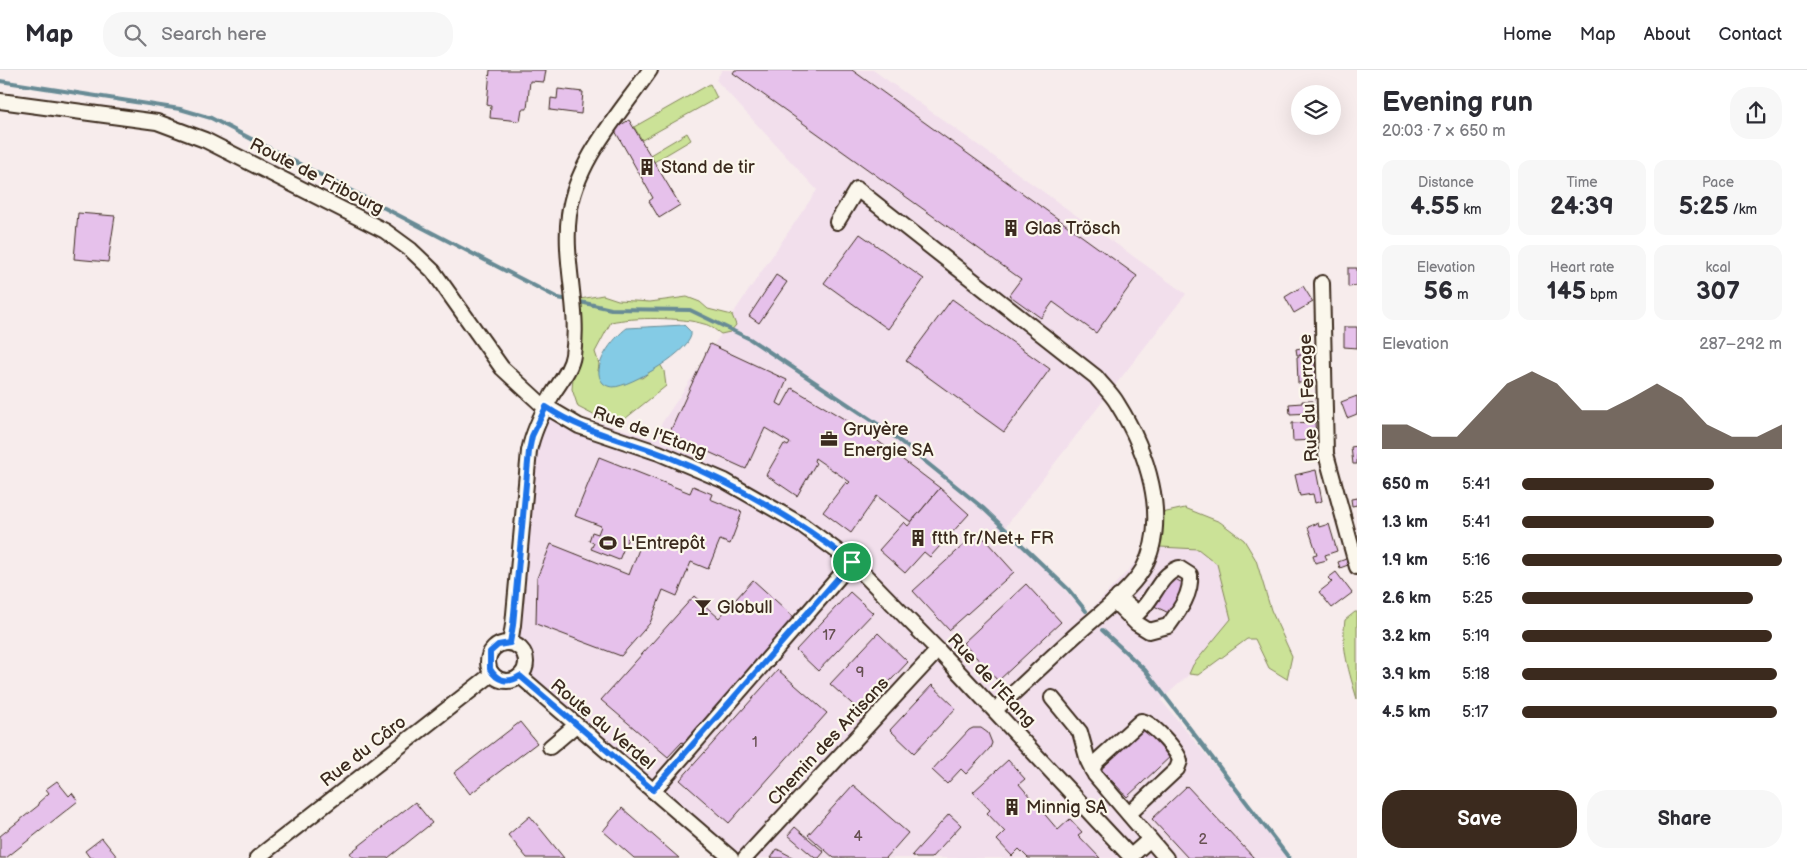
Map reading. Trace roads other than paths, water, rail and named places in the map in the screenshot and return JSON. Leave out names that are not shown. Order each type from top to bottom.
[{"type":"street","points":[[510,643],[532,436],[571,363],[574,339],[574,309],[568,236],[569,215],[574,193],[584,169],[616,116],[650,70]]},
{"type":"street","name":"Route de Fribourg","points":[[0,101],[157,122],[206,140],[373,224],[400,241],[432,271],[502,368],[517,384],[546,407]]},
{"type":"street","points":[[836,222],[857,189],[1096,377],[1116,402],[1134,433],[1146,466],[1153,493],[1154,522],[1152,544],[1142,570],[1116,599],[995,710]]},
{"type":"street","name":"Rue du Ferrage","points":[[1322,283],[1326,454],[1357,567]]},
{"type":"street","name":"Rue de l'Etang","points":[[546,407],[579,426],[659,453],[725,481],[802,525],[852,562],[995,710],[1132,857]]},
{"type":"street","points":[[653,790],[852,562]]},
{"type":"street","points":[[1179,568],[1190,575],[1191,586],[1180,610],[1168,626],[1149,631],[1136,623],[1116,599],[1138,612],[1149,603],[1168,572],[1179,568]]},
{"type":"street","points":[[510,643],[516,644],[525,653],[526,665],[520,676],[509,681],[497,678],[492,674],[488,663],[490,652],[498,645],[510,643]]},
{"type":"street","name":"Chemin des Artisans","points":[[745,858],[938,650]]},
{"type":"street","name":"Rue du Câro","points":[[257,858],[492,674]]},
{"type":"street","name":"Route du Verdel","points":[[520,676],[653,790],[726,857]]},
{"type":"street","points":[[1052,698],[1080,732],[1092,770],[1166,858]]},
{"type":"street","points":[[1092,770],[1096,762],[1141,721],[1149,722],[1176,752],[1180,761],[1177,769],[1129,814]]},
{"type":"street","points":[[550,748],[576,725]]},
{"type":"street","points":[[1132,857],[1149,840]]},
{"type":"water","points":[[684,325],[691,332],[689,339],[683,348],[660,366],[633,381],[612,387],[603,383],[599,377],[601,361],[605,353],[616,338],[627,328]]},
{"type":"waterway","points":[[0,81],[180,109],[211,118],[558,298],[569,300]]},
{"type":"waterway","points":[[576,301],[611,309],[690,310],[750,339],[885,429],[983,508],[1068,589],[1086,611]]},
{"type":"waterway","points":[[1102,630],[1145,670],[1289,858]]},
{"type":"place","name":"Stand de tir","points":[[647,167]]},
{"type":"place","name":"Glas Trösch","points":[[1011,228]]},
{"type":"place","name":"Gruyère Energie SA","points":[[829,439]]},
{"type":"place","name":"ftth fr/Net+ FR","points":[[918,538]]},
{"type":"place","name":"L'Entrepôt","points":[[608,543]]},
{"type":"place","name":"Globull","points":[[703,607]]},
{"type":"place","name":"Minnig SA","points":[[1012,807]]}]
